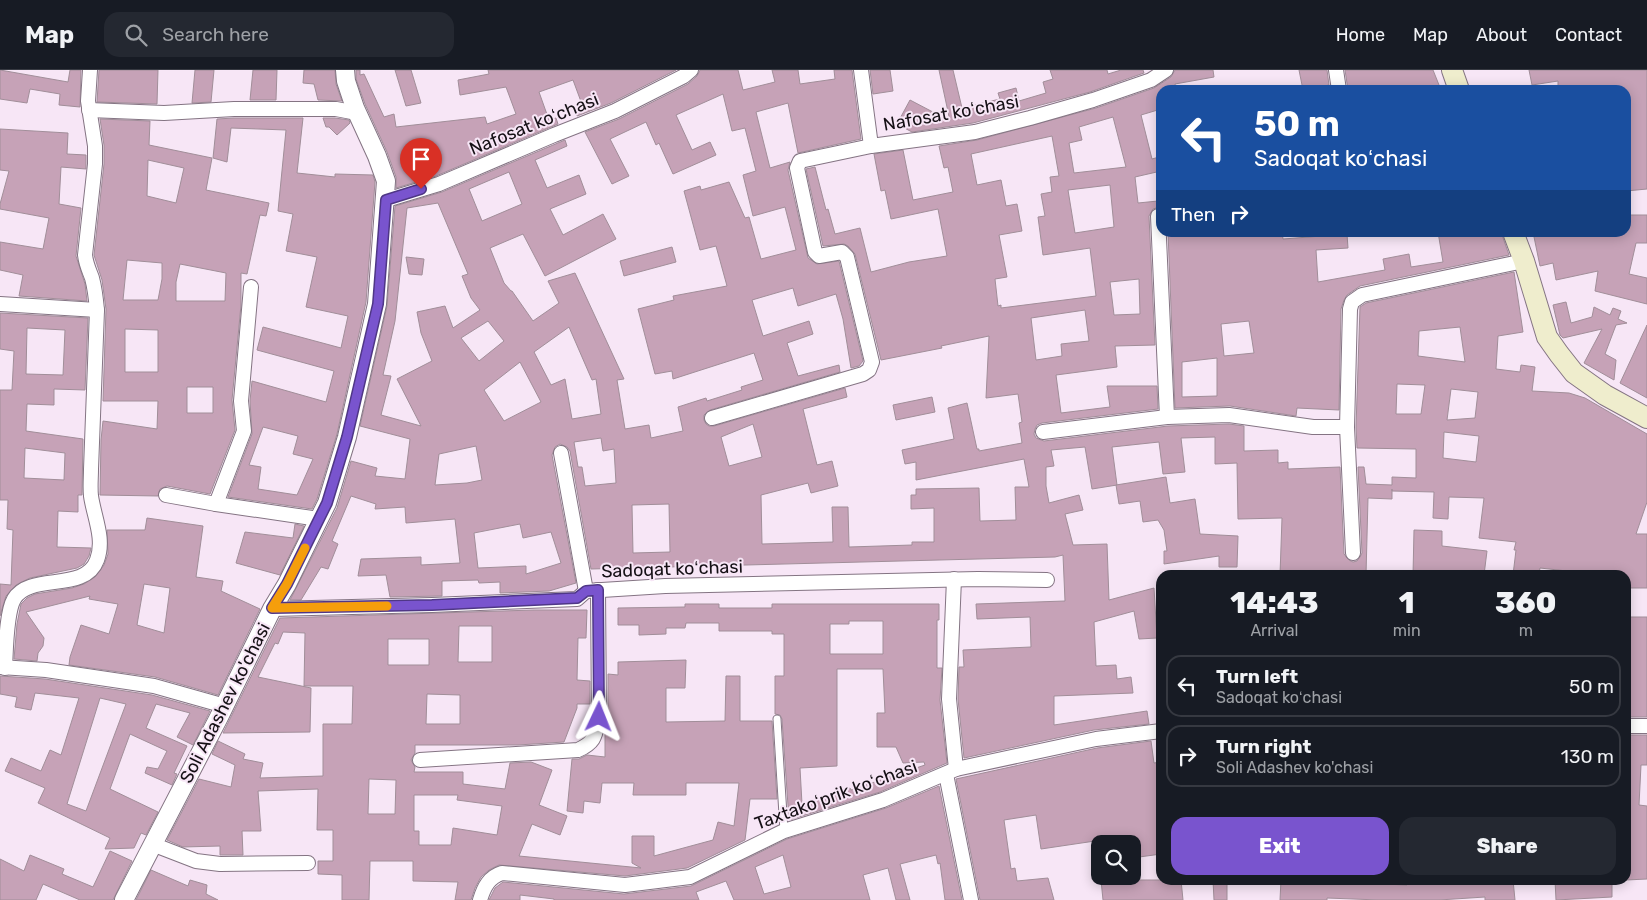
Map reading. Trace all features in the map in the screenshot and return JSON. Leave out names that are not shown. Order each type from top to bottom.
[{"type":"main road","points":[[1452,70],[1456,85]]},
{"type":"main road","points":[[1515,237],[1547,337],[1574,373],[1605,394],[1647,418]]},
{"type":"street","points":[[90,70],[88,87],[89,110],[95,146],[95,164],[85,255],[95,293],[97,310],[91,494],[98,530],[99,553],[96,562],[86,574],[77,578],[30,588],[14,598],[11,605],[2,668],[46,670],[154,686],[225,706]]},
{"type":"street","name":"Soli Adashev ko'chasi","points":[[124,900],[225,706],[272,608],[287,584],[327,503],[347,437],[378,304],[386,180],[357,113],[346,81],[345,70]]},
{"type":"street","name":"Nafosat koʻchasi","points":[[386,200],[439,184],[615,111],[684,76],[691,70]]},
{"type":"street","name":"Nafosat koʻchasi","points":[[861,70],[871,146],[975,132],[1093,100],[1149,75],[1166,70]]},
{"type":"street","points":[[1336,70],[1338,85]]},
{"type":"street","points":[[89,110],[164,113],[234,109],[336,109],[357,113]]},
{"type":"street","points":[[712,418],[863,374],[869,370],[872,362],[847,257],[842,252],[820,256],[815,252],[797,168],[800,161],[871,146]]},
{"type":"street","points":[[1159,237],[1167,417]]},
{"type":"street","points":[[1353,553],[1347,426],[1350,309],[1352,302],[1362,296],[1524,261]]},
{"type":"street","points":[[216,504],[244,431],[240,401],[251,287]]},
{"type":"street","points":[[0,304],[97,310]]},
{"type":"street","points":[[1043,432],[1167,417],[1228,415],[1313,427],[1347,426]]},
{"type":"street","points":[[420,760],[578,750],[591,743],[595,737],[599,717],[592,591],[561,454]]},
{"type":"street","points":[[166,495],[319,519]]},
{"type":"street","points":[[954,579],[949,700],[951,771],[972,900]]},
{"type":"street","name":"Sadoqat koʻchasi","points":[[272,608],[432,605],[577,598],[592,591],[666,586],[954,579],[1046,580]]},
{"type":"street","points":[[1631,726],[1647,726]]},
{"type":"street","name":"Taxtakoʻprik koʻchasi","points":[[480,900],[483,888],[494,876],[502,873],[625,885],[690,877],[784,831],[883,800],[951,771],[1096,739],[1156,732]]},
{"type":"street","points":[[152,844],[196,860],[220,864],[308,863]]},
{"type":"lane","points":[[777,719],[784,831]]},
{"type":"building","points":[[0,70],[68,82],[70,70],[81,70],[80,107],[59,105],[60,94],[30,89],[27,103],[0,99]]},
{"type":"building","points":[[99,70],[158,70],[157,104],[97,102]]},
{"type":"building","points":[[195,70],[214,70],[211,102],[192,103]]},
{"type":"building","points":[[253,70],[277,70],[276,100],[250,100]]},
{"type":"building","points":[[304,70],[335,70],[336,84],[342,101],[318,100],[314,84],[303,83]]},
{"type":"building","points":[[356,70],[360,70],[360,75],[364,74],[384,117],[394,114],[396,127],[485,117],[487,124],[516,114],[506,87],[460,95],[458,80],[489,74],[488,70],[676,70],[611,103],[577,116],[574,111],[583,107],[573,80],[539,92],[549,120],[556,118],[558,124],[436,176],[396,188],[396,177],[365,104],[356,79]]},
{"type":"building","points":[[395,70],[411,70],[421,103],[406,106]]},
{"type":"building","points":[[700,70],[738,70],[743,90],[775,82],[772,70],[798,70],[800,84],[835,79],[834,70],[852,70],[861,139],[798,153],[788,103],[756,112],[770,168],[790,162],[788,170],[808,258],[817,264],[839,261],[863,361],[859,366],[851,368],[843,319],[836,294],[798,306],[793,288],[752,300],[763,336],[809,321],[813,334],[787,343],[798,376],[839,365],[840,372],[710,410],[704,415],[706,424],[714,426],[845,388],[847,397],[803,409],[817,465],[832,461],[838,486],[811,493],[808,483],[761,495],[762,544],[833,542],[832,507],[848,507],[849,547],[912,545],[912,542],[934,542],[934,508],[911,509],[911,495],[916,495],[916,489],[979,488],[980,521],[1016,520],[1015,487],[1029,487],[1024,459],[916,480],[916,462],[905,464],[902,450],[954,439],[948,408],[967,403],[979,451],[1022,443],[1019,423],[1022,422],[1018,394],[986,398],[989,336],[941,346],[942,348],[881,360],[855,254],[844,244],[823,246],[806,169],[815,167],[826,210],[828,209],[835,234],[860,228],[871,272],[909,262],[947,256],[938,209],[891,219],[885,190],[881,191],[874,154],[903,150],[913,200],[953,192],[948,167],[944,168],[939,146],[977,140],[1096,108],[1156,87],[1156,110],[1141,115],[1152,159],[1156,158],[1156,172],[1135,177],[1138,203],[1156,201],[1156,208],[1153,209],[1149,216],[1155,345],[1115,346],[1117,367],[1056,375],[1061,413],[1110,407],[1107,386],[1157,386],[1158,409],[1042,423],[1037,425],[1035,429],[1034,434],[1036,438],[1044,441],[1168,426],[1229,424],[1244,426],[1244,451],[1278,450],[1278,463],[1288,462],[1288,469],[1340,467],[1344,554],[1349,560],[1357,561],[1362,553],[1358,467],[1364,467],[1366,484],[1392,485],[1392,477],[1416,478],[1416,449],[1357,448],[1360,307],[1366,303],[1514,272],[1523,332],[1498,336],[1496,369],[1520,372],[1521,365],[1535,367],[1532,391],[1569,393],[1585,398],[1647,434],[1647,502],[1636,534],[1647,534],[1647,588],[1631,588],[1631,570],[1558,570],[1540,568],[1540,570],[1514,570],[1516,542],[1479,538],[1484,498],[1449,497],[1448,519],[1433,518],[1434,492],[1392,491],[1392,499],[1368,498],[1366,570],[1280,570],[1282,518],[1238,519],[1237,463],[1215,464],[1215,437],[1181,438],[1185,472],[1163,474],[1159,442],[1112,447],[1117,485],[1092,489],[1085,447],[1051,450],[1054,466],[1046,467],[1046,486],[1049,503],[1079,495],[1083,510],[1065,514],[1073,545],[1107,544],[1109,600],[1154,588],[1156,621],[1156,638],[1139,639],[1134,611],[1094,622],[1096,666],[1116,665],[1117,679],[1131,677],[1133,693],[1054,696],[1054,725],[1147,711],[1149,724],[1094,730],[964,758],[958,699],[959,667],[964,667],[963,650],[1031,647],[1030,617],[977,619],[976,604],[1065,601],[1063,555],[1055,557],[591,569],[570,451],[567,447],[560,444],[555,447],[552,455],[576,583],[549,591],[500,593],[500,582],[479,583],[478,580],[442,581],[442,596],[390,597],[386,575],[358,576],[361,559],[421,557],[421,565],[460,563],[455,519],[406,523],[405,507],[375,509],[376,504],[351,496],[332,541],[338,544],[328,569],[321,567],[301,600],[290,600],[337,508],[351,461],[377,468],[375,476],[405,479],[410,439],[360,426],[387,306],[395,206],[442,192],[565,140],[567,146],[535,160],[547,188],[579,175],[586,194],[550,209],[563,235],[603,214],[616,239],[545,276],[523,234],[490,248],[504,283],[512,291],[533,321],[559,303],[548,281],[575,273],[624,379],[617,380],[625,429],[649,425],[651,438],[683,431],[678,407],[706,398],[707,401],[742,390],[741,387],[763,380],[754,353],[673,379],[672,371],[655,374],[638,309],[674,300],[673,296],[727,286],[716,246],[700,250],[684,191],[700,186],[701,190],[729,182],[745,218],[749,217],[761,259],[796,250],[785,207],[753,216],[743,175],[756,171],[745,128],[732,131],[723,94],[676,115],[692,150],[710,142],[716,155],[673,174],[659,143],[656,145],[646,122],[610,139],[629,176],[612,184],[585,132],[619,119],[688,84],[697,76]],"holes":[[[1113,117],[1126,167],[1074,173],[1069,143],[1082,140],[1079,127]],[[1052,136],[1059,176],[1050,177],[1052,192],[1041,194],[1045,216],[1038,217],[1043,255],[1090,248],[1096,296],[1001,308],[1001,305],[998,306],[995,279],[1007,277],[999,235],[1022,231],[1017,204],[1006,206],[1001,180],[977,185],[971,154]],[[509,172],[522,204],[482,221],[469,189]],[[1110,185],[1114,227],[1075,233],[1068,190]],[[438,203],[468,274],[462,276],[471,298],[480,310],[453,328],[445,306],[417,312],[421,333],[432,361],[397,379],[421,426],[381,415],[391,376],[383,375],[395,321],[407,208]],[[1139,279],[1140,314],[1114,315],[1110,282]],[[1085,310],[1089,341],[1061,344],[1062,356],[1036,360],[1031,318]],[[488,321],[504,341],[479,361],[461,338]],[[569,327],[592,380],[596,379],[601,414],[572,419],[565,379],[551,385],[534,352]],[[1460,327],[1465,362],[1418,356],[1419,331]],[[520,362],[541,402],[504,421],[484,390]],[[1397,384],[1425,385],[1421,414],[1396,414]],[[1451,389],[1478,392],[1475,418],[1447,420]],[[753,424],[762,457],[729,466],[721,437]],[[1444,432],[1479,436],[1476,462],[1443,458]],[[601,438],[603,451],[614,449],[616,483],[585,486],[582,467],[578,467],[574,442]],[[476,446],[482,480],[435,485],[439,454]],[[669,504],[670,552],[633,553],[632,505]],[[520,524],[523,538],[551,532],[561,563],[526,574],[526,566],[478,568],[474,533]]]},
{"type":"building","points":[[870,70],[890,70],[893,91],[873,94]]},
{"type":"building","points":[[939,70],[953,70],[962,108],[1000,99],[998,93],[1016,88],[1019,101],[1046,93],[1043,82],[1053,79],[1050,70],[1107,70],[1108,74],[1121,70],[1143,70],[1144,73],[1090,92],[973,123],[912,132],[897,124],[910,100],[950,121]]},
{"type":"building","points":[[1175,70],[1213,70],[1214,77],[1159,85],[1171,77]]},
{"type":"building","points":[[1299,70],[1327,70],[1329,85],[1302,85]]},
{"type":"building","points":[[1345,70],[1433,70],[1439,85],[1347,85]]},
{"type":"building","points":[[1529,70],[1647,70],[1647,189],[1631,191],[1631,85],[1558,85],[1558,81],[1532,85]]},
{"type":"building","points":[[303,118],[297,173],[335,177],[335,174],[373,175],[375,182],[366,302],[337,434],[317,499],[312,509],[228,497],[252,434],[250,401],[252,381],[326,402],[334,371],[257,350],[263,327],[341,348],[348,316],[306,307],[317,257],[286,251],[293,214],[278,211],[286,130],[231,128],[227,162],[213,158],[217,119]],"holes":[[[263,427],[298,436],[293,454],[313,459],[297,495],[258,489],[261,467],[249,465]]]},
{"type":"building","points":[[323,118],[349,120],[350,123],[337,135],[329,127],[326,127]]},
{"type":"building","points":[[100,119],[150,121],[149,145],[212,158],[206,190],[269,203],[266,216],[260,215],[247,274],[241,273],[241,305],[232,400],[235,430],[210,494],[167,486],[160,489],[158,496],[100,495],[103,421],[157,429],[158,401],[103,401],[106,309],[102,280],[94,255],[104,164],[104,145]],"holes":[[[148,160],[184,168],[176,203],[147,196]],[[127,260],[162,263],[162,279],[158,300],[123,300]],[[180,264],[226,273],[225,301],[176,301],[176,282]],[[125,329],[158,330],[158,372],[125,372]],[[187,387],[213,387],[213,413],[187,413]]]},
{"type":"building","points":[[0,129],[68,133],[67,154],[86,155],[86,169],[61,167],[59,204],[81,208],[76,256],[85,284],[87,301],[19,296],[23,275],[0,270],[0,242],[43,249],[49,218],[0,209],[9,171],[0,170]]},
{"type":"building","points":[[1631,215],[1647,215],[1647,243],[1636,243],[1629,274],[1647,278],[1647,304],[1595,291],[1598,271],[1556,280],[1553,263],[1540,266],[1534,237],[1631,237]]},
{"type":"building","points":[[1168,237],[1283,237],[1283,239],[1347,237],[1348,248],[1316,250],[1318,282],[1385,270],[1383,259],[1409,254],[1411,267],[1443,262],[1439,237],[1503,237],[1509,255],[1360,286],[1347,295],[1341,309],[1339,410],[1297,408],[1296,416],[1230,406],[1175,408]],"holes":[[[1249,321],[1254,353],[1224,356],[1221,324]],[[1217,358],[1217,396],[1182,397],[1182,362]]]},
{"type":"building","points":[[672,247],[676,262],[624,276],[620,261]]},
{"type":"building","points":[[406,257],[424,259],[422,275],[409,274]]},
{"type":"building","points":[[1566,302],[1571,323],[1592,317],[1594,307],[1610,315],[1613,308],[1621,311],[1618,319],[1627,323],[1616,325],[1605,354],[1616,360],[1614,380],[1584,363],[1602,329],[1563,338],[1560,335],[1553,305]]},
{"type":"building","points":[[0,313],[88,318],[85,390],[54,389],[54,405],[27,404],[26,431],[83,439],[82,495],[78,495],[78,512],[58,511],[57,547],[91,548],[89,556],[84,564],[77,568],[30,578],[16,585],[6,596],[0,616],[0,584],[11,585],[13,530],[7,529],[8,500],[0,500],[0,390],[12,390],[14,351],[0,349]],"holes":[[[27,328],[65,330],[63,375],[26,374]],[[25,448],[65,453],[64,480],[24,478]]]},
{"type":"building","points":[[1647,325],[1647,398],[1620,383]]},
{"type":"building","points":[[932,397],[935,412],[896,420],[893,405]]},
{"type":"building","points":[[1166,477],[1170,503],[1195,499],[1200,534],[1238,536],[1237,567],[1219,567],[1219,556],[1164,564],[1164,551],[1167,551],[1164,530],[1158,520],[1143,522],[1140,501],[1119,504],[1116,485]]},
{"type":"building","points":[[147,518],[203,526],[196,577],[223,581],[221,591],[260,609],[218,695],[155,677],[69,665],[81,625],[109,634],[118,604],[89,599],[90,596],[26,612],[44,638],[43,646],[38,653],[37,661],[14,659],[21,604],[27,598],[35,594],[72,588],[84,584],[95,577],[104,565],[108,554],[107,530],[145,530]],"holes":[[[144,584],[170,588],[164,633],[137,625]]]},
{"type":"building","points":[[295,524],[304,526],[280,575],[236,563],[245,532],[293,538]]},
{"type":"building","points":[[1414,530],[1442,531],[1442,546],[1487,551],[1485,570],[1413,570]]},
{"type":"building","points":[[685,604],[719,604],[719,608],[772,608],[772,604],[939,604],[937,668],[942,668],[940,700],[947,763],[880,792],[789,820],[782,719],[780,715],[775,714],[775,676],[784,676],[784,634],[772,634],[772,631],[719,631],[719,623],[686,623],[685,628],[666,628],[666,634],[639,635],[639,625],[618,625],[618,608],[685,607]],"holes":[[[849,621],[883,621],[883,654],[830,654],[830,624],[849,624]],[[837,669],[883,669],[885,713],[877,713],[877,747],[896,747],[903,763],[924,762],[925,765],[802,804],[800,768],[837,766]]]},
{"type":"building","points":[[587,610],[586,638],[578,638],[577,680],[590,681],[590,704],[577,704],[564,742],[518,745],[415,745],[415,753],[411,760],[415,767],[414,772],[463,772],[463,784],[505,789],[510,763],[531,762],[552,770],[539,805],[567,816],[560,835],[532,824],[519,856],[641,868],[632,863],[632,836],[654,836],[654,856],[713,840],[718,822],[734,826],[739,783],[686,783],[686,795],[633,795],[634,783],[602,783],[600,803],[584,801],[583,813],[567,811],[572,759],[579,759],[587,755],[605,757],[605,730],[608,717],[608,674],[618,675],[618,662],[686,660],[685,688],[666,688],[666,722],[725,721],[726,676],[740,676],[740,721],[772,721],[777,799],[750,799],[745,840],[687,868],[625,876],[499,865],[481,877],[471,900],[455,900],[458,882],[413,881],[413,861],[370,861],[369,900],[342,900],[342,875],[318,874],[318,861],[333,861],[333,830],[317,830],[318,789],[258,791],[261,831],[242,831],[243,855],[220,855],[220,846],[183,847],[167,840],[199,779],[231,787],[235,765],[212,754],[218,741],[245,754],[243,759],[263,763],[260,778],[323,776],[323,724],[352,724],[353,686],[304,686],[305,633],[283,632],[278,644],[275,643],[258,677],[311,688],[310,732],[223,733],[280,618]],"holes":[[[459,626],[492,626],[492,662],[458,662]],[[388,639],[429,639],[429,665],[388,665]],[[427,694],[460,695],[460,724],[426,724]],[[369,779],[396,780],[395,814],[368,814]],[[414,795],[458,795],[457,800],[502,806],[497,835],[453,828],[451,845],[419,845],[419,831],[414,831]]]},
{"type":"building","points":[[1631,617],[1647,617],[1647,717],[1631,717]]},
{"type":"building","points":[[0,676],[45,679],[152,695],[210,711],[193,745],[177,737],[190,713],[156,704],[146,728],[187,746],[174,773],[177,774],[172,785],[145,773],[147,767],[158,769],[167,751],[130,734],[110,789],[158,812],[146,835],[141,833],[134,848],[105,849],[110,838],[38,803],[45,788],[5,771],[11,758],[41,771],[50,750],[61,755],[79,698],[35,693],[31,710],[15,707],[17,697],[0,694]],"holes":[[[100,698],[126,704],[86,811],[67,804]]]},
{"type":"building","points":[[1631,735],[1647,735],[1647,765],[1641,765],[1639,805],[1647,806],[1647,879],[1631,880]]},
{"type":"building","points":[[1151,741],[1154,763],[1156,763],[1156,855],[1141,857],[1141,835],[1091,835],[1091,842],[1041,849],[1036,815],[1004,820],[1011,869],[1015,868],[1017,881],[1048,878],[1054,900],[980,900],[956,779],[1097,748]]},
{"type":"building","points":[[939,786],[962,900],[945,900],[940,863],[938,864],[936,855],[900,864],[910,900],[896,900],[888,868],[863,875],[870,900],[734,900],[726,881],[696,892],[699,900],[554,900],[520,895],[520,900],[489,900],[495,888],[503,882],[624,894],[691,886],[787,839],[886,808]],"holes":[[[783,855],[791,887],[764,894],[755,867]]]},
{"type":"building","points":[[110,851],[132,861],[113,900],[80,900],[43,884],[36,900],[0,900],[0,859],[24,871],[30,855],[64,869],[62,874],[93,887]]},
{"type":"building","points":[[151,870],[188,886],[190,880],[207,885],[206,894],[218,900],[136,900]]},
{"type":"building","points":[[1141,880],[1156,880],[1156,885],[1182,885],[1183,900],[1103,900],[1102,885],[1141,885]]},
{"type":"building","points":[[1213,885],[1227,885],[1227,900],[1214,900]]},
{"type":"building","points":[[1281,885],[1514,885],[1515,900],[1485,900],[1485,897],[1439,900],[1327,898],[1327,900],[1280,900]]},
{"type":"building","points":[[1555,885],[1612,885],[1612,897],[1556,900]]},
{"type":"slow traffic","points":[[305,548],[287,584],[272,608],[387,606]]},
{"type":"route","points":[[421,189],[386,200],[378,304],[347,437],[327,503],[287,584],[272,608],[432,605],[577,598],[586,591],[598,590],[599,717]]}]
